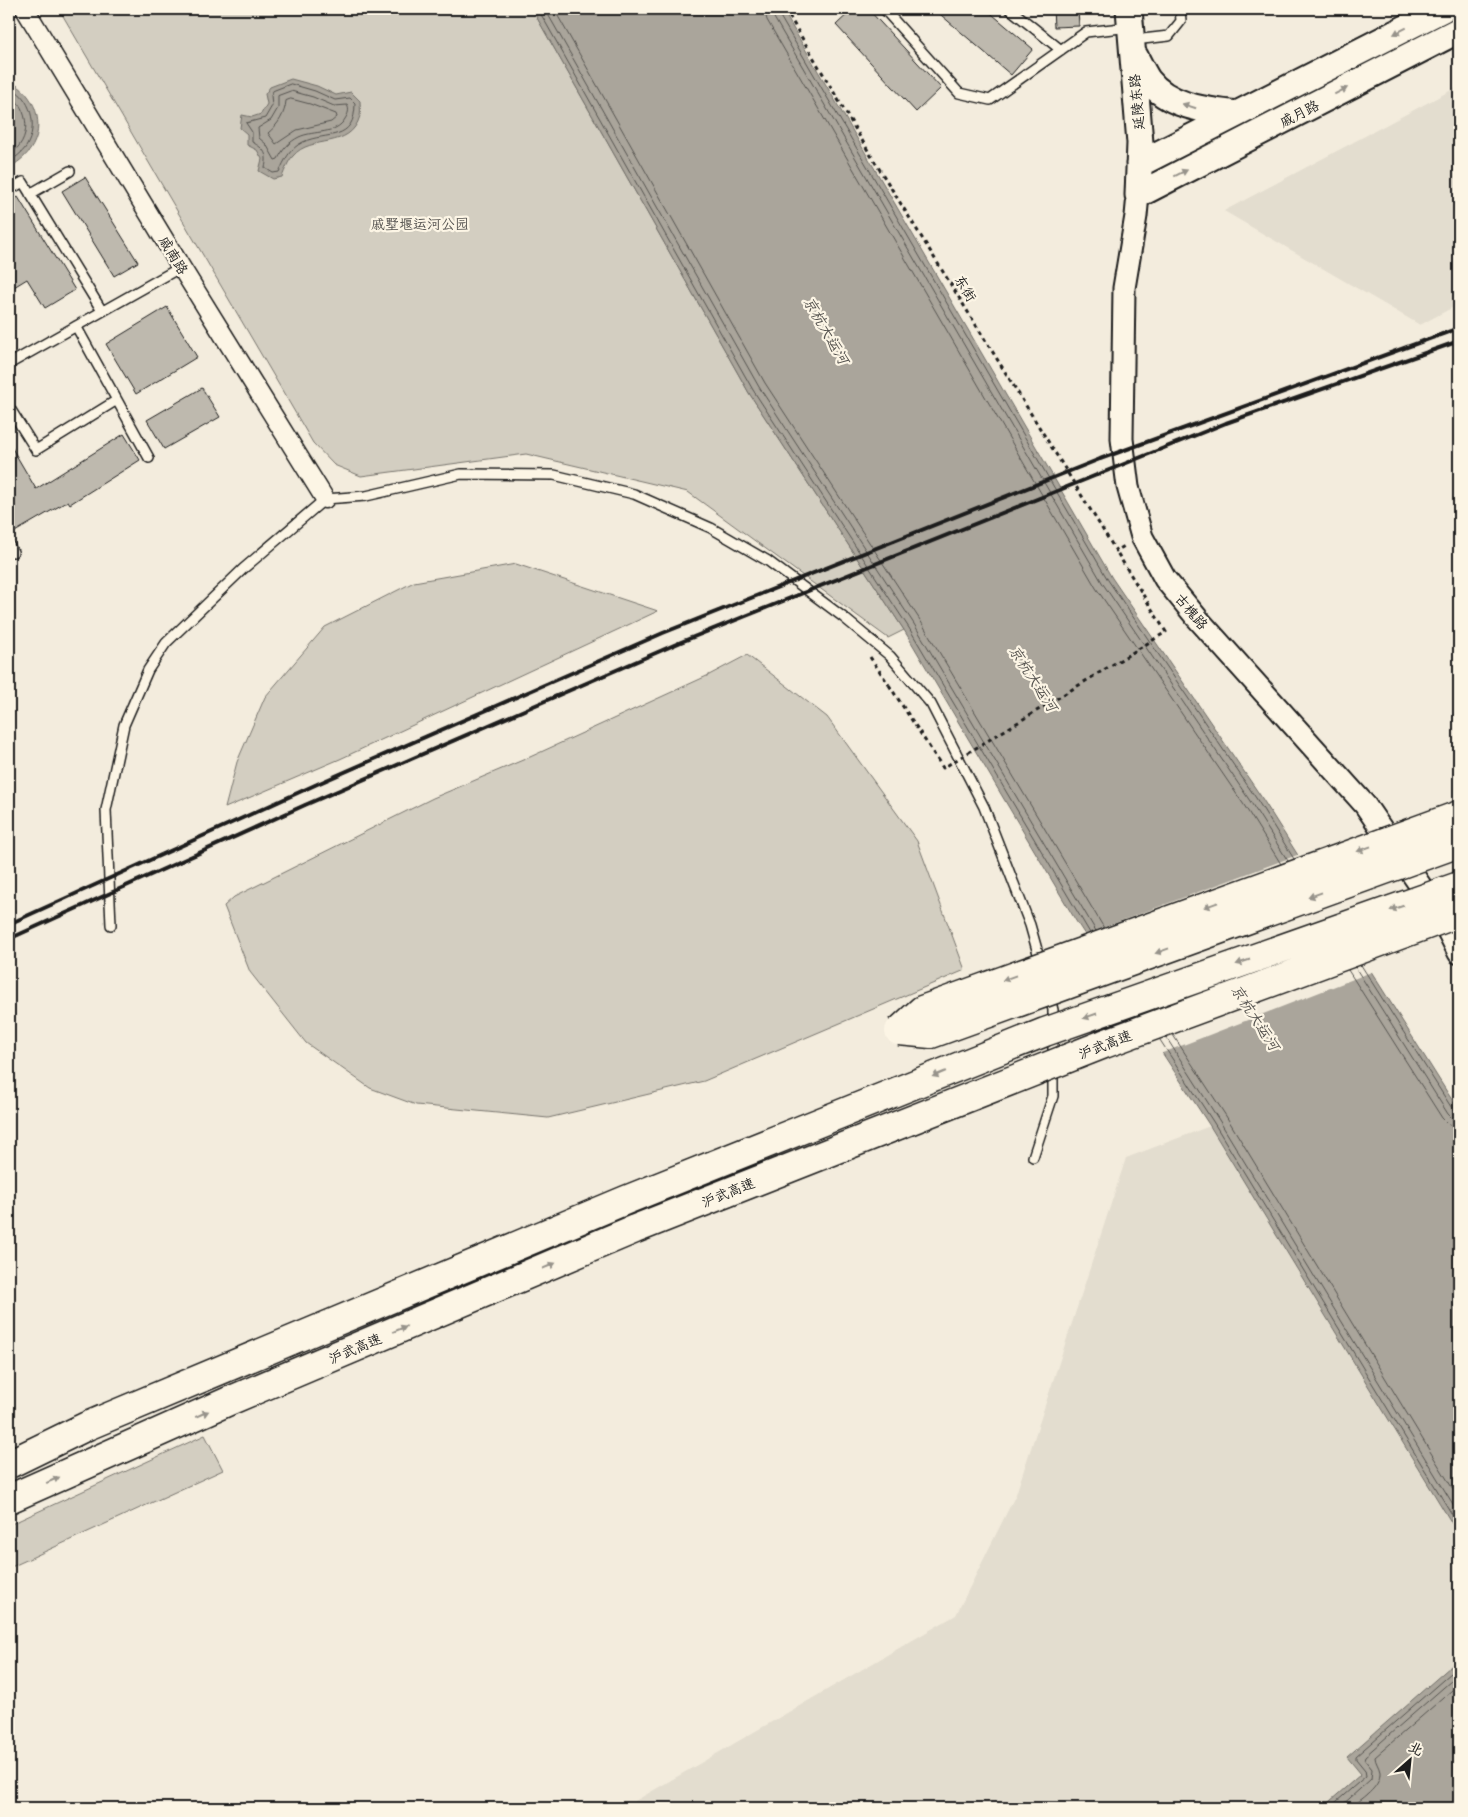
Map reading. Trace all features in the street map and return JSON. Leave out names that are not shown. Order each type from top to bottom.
[{"type":"highway","points":[[1459,815],[922,1010],[899,1031],[931,1034],[1459,843]]},
{"type":"highway","points":[[9,1464],[87,1426],[626,1200],[1035,1035],[1459,886]]},
{"type":"highway","name":"沪武高速","points":[[9,1499],[229,1401],[635,1230],[1104,1044],[1459,913]]},
{"type":"main road","name":"戚月路","points":[[1139,164],[1443,9]]},
{"type":"main road","name":"戚月路","points":[[1138,195],[1459,30]]},
{"type":"main road","points":[[1131,32],[1149,81],[1168,96],[1188,107],[1237,114]]},
{"type":"main road","name":"延陵东路","points":[[1131,32],[1140,143],[1138,195]]},
{"type":"street","name":"戚南路","points":[[25,9],[325,500]]},
{"type":"street","name":"古槐路","points":[[1138,195],[1124,288],[1122,439],[1128,487],[1142,537],[1165,579],[1197,618],[1365,805],[1439,913],[1459,953]]},
{"type":"lane","points":[[884,9],[959,93],[990,100],[1086,32],[1131,32],[1169,36],[1180,21],[1180,9]]},
{"type":"lane","points":[[1010,9],[1061,50]]},
{"type":"lane","points":[[30,194],[70,171]]},
{"type":"lane","points":[[9,190],[23,182],[102,312]]},
{"type":"lane","points":[[9,364],[181,267]]},
{"type":"lane","points":[[76,326],[149,458]]},
{"type":"lane","points":[[9,407],[36,450],[117,400]]},
{"type":"lane","points":[[111,925],[106,810],[124,725],[148,670],[166,643],[243,568],[325,500],[366,496],[461,474],[554,475],[634,494],[711,528],[768,561],[843,617],[890,656],[931,704],[984,807],[1030,925],[1043,972]]},
{"type":"lane","points":[[1033,1157],[1053,1096],[1053,1010],[1046,982]]},
{"type":"path","name":"东街","points":[[785,9],[870,154],[1166,632],[942,768],[889,685]]},
{"type":"path","points":[[1116,551],[1142,537]]},
{"type":"shaded area","points":[[1459,86],[1459,304],[1420,325],[1224,211]]},
{"type":"shaded area","points":[[1210,1126],[1459,1535],[1459,1725],[1363,1808],[623,1808],[956,1615],[1016,1494],[1126,1158]]},
{"type":"green space","name":"戚墅堰运河公园","points":[[59,9],[532,9],[749,393],[904,630],[888,638],[688,492],[526,454],[361,476],[334,465],[313,443]]},
{"type":"green space","points":[[516,564],[658,611],[340,759],[225,808],[237,762],[265,697],[325,627],[414,582]]},
{"type":"green space","points":[[747,655],[827,717],[917,841],[965,970],[704,1081],[548,1118],[416,1105],[370,1088],[306,1043],[250,972],[224,906],[234,897],[433,798],[530,757],[709,675]]},
{"type":"green space","points":[[205,1435],[223,1470],[9,1568],[9,1525]]},
{"type":"water","name":"京杭大运河","points":[[532,9],[782,9],[1112,578],[1260,795],[1459,1111],[1459,1535],[1210,1126],[1076,921],[904,630],[749,393]]},
{"type":"water","points":[[291,79],[317,86],[336,95],[351,92],[360,101],[360,114],[355,127],[348,134],[301,149],[290,160],[282,177],[273,179],[259,171],[262,159],[257,150],[247,145],[247,134],[240,128],[242,115],[252,117],[261,114],[267,104],[265,94],[270,87]]},
{"type":"water","points":[[9,81],[18,86],[32,101],[38,121],[38,131],[30,150],[9,168]]},
{"type":"water","points":[[1459,1659],[1459,1808],[1322,1808],[1361,1774],[1347,1757]]},
{"type":"pier","points":[[1300,854],[1374,971],[1160,1054],[1083,935]]},
{"type":"building","points":[[853,9],[868,9],[941,88],[916,112],[836,25]]},
{"type":"building","points":[[934,9],[986,9],[1033,49],[1011,75]]},
{"type":"building","points":[[1053,9],[1078,9],[1079,26],[1054,27]]},
{"type":"building","points":[[85,177],[138,262],[114,276],[62,191]]},
{"type":"building","points":[[18,197],[75,290],[45,308],[27,279],[9,290],[9,203]]},
{"type":"building","points":[[167,307],[197,357],[136,394],[106,344]]},
{"type":"building","points":[[202,388],[220,417],[164,449],[147,420]]},
{"type":"building","points":[[124,434],[140,460],[70,504],[68,501],[13,533],[9,526],[9,443],[36,489]]},
{"type":"railway","points":[[9,924],[315,785],[663,633],[1100,459],[1459,328]]},
{"type":"railway","points":[[9,939],[305,805],[681,642],[1226,423],[1459,341]]}]
